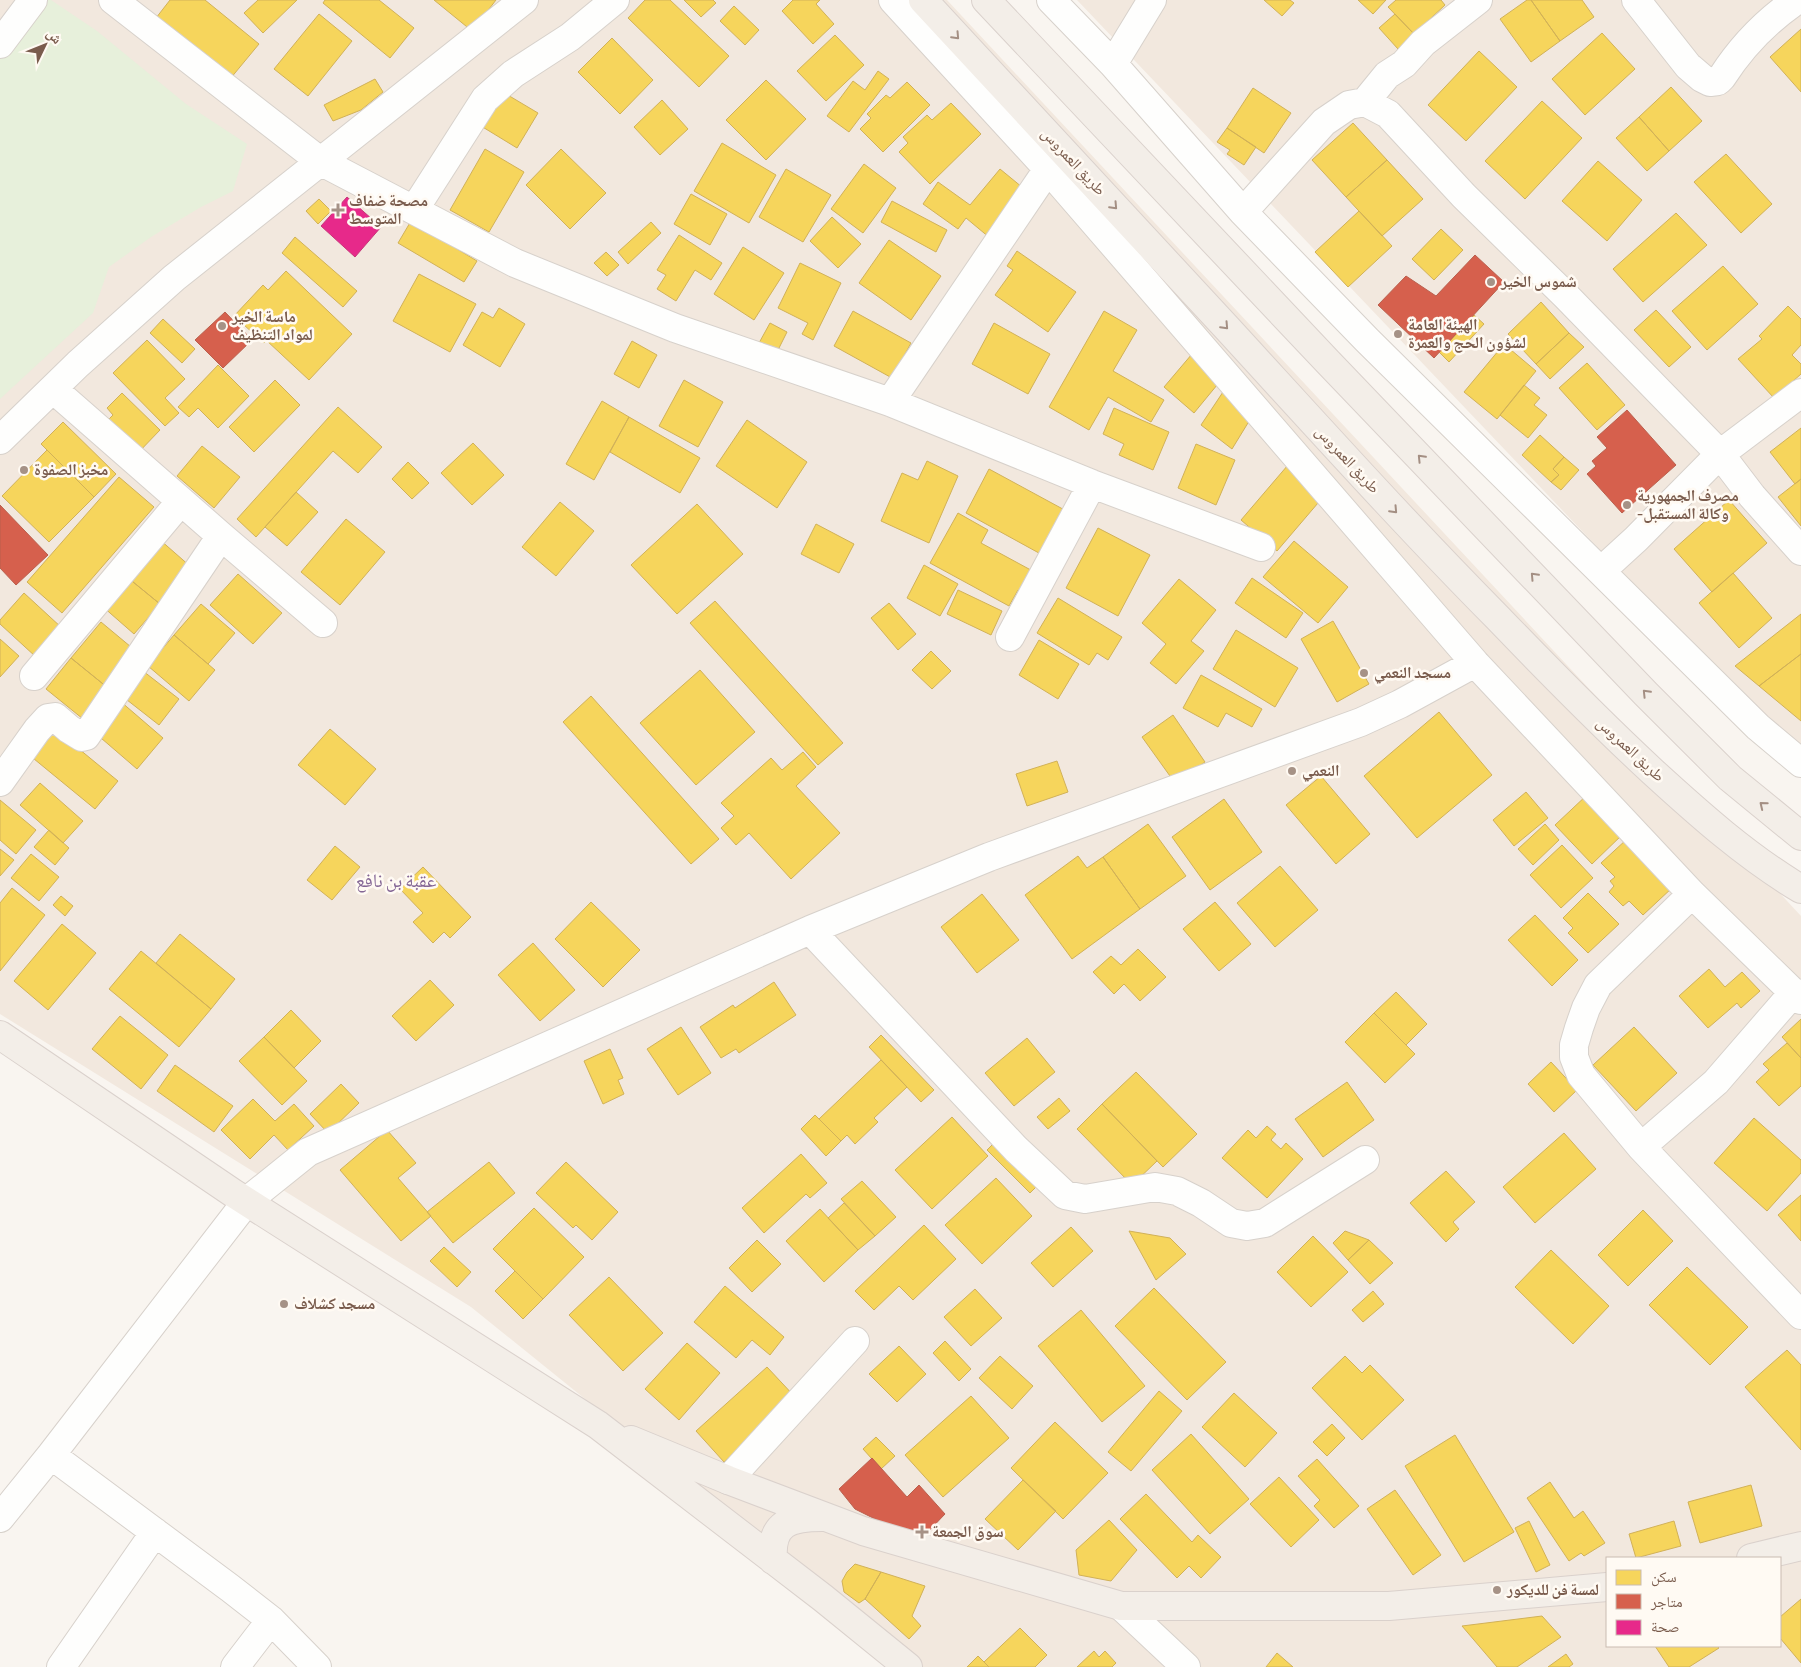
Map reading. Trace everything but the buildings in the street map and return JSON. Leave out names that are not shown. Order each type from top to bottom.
[{"type":"main road","name":"طريق العمروس","points":[[923,0],[1458,579],[1610,732],[1696,812],[1776,873],[1801,889]]},
{"type":"main road","points":[[986,0],[1321,355],[1646,694],[1730,778],[1801,836]]},
{"type":"main road","points":[[0,1035],[247,1202],[598,1425],[908,1667]]},
{"type":"main road","points":[[598,1425],[728,1480],[873,1534],[1122,1606],[1389,1606],[1606,1587]]},
{"type":"main road","points":[[772,1560],[774,1538],[790,1520],[804,1517],[826,1517]]},
{"type":"main road","points":[[1755,1557],[1801,1546]]},
{"type":"street","points":[[0,44],[33,0]]},
{"type":"street","points":[[0,440],[53,388],[174,278],[524,0]]},
{"type":"street","points":[[414,210],[485,99],[513,74],[570,37],[615,0]]},
{"type":"street","points":[[893,0],[1048,168],[1475,663],[1692,894],[1798,996],[1716,1082],[1641,1146]]},
{"type":"street","points":[[1051,0],[1113,64],[1243,212],[1367,340],[1758,728],[1801,763]]},
{"type":"street","points":[[1113,64],[1152,0]]},
{"type":"street","points":[[1365,102],[1386,75],[1404,64],[1423,43],[1478,0]]},
{"type":"street","points":[[1636,0],[1688,66],[1710,82],[1718,81],[1753,36],[1765,24],[1797,0]]},
{"type":"street","points":[[128,4],[320,162],[515,262],[675,328],[890,402],[1092,484],[1261,547]]},
{"type":"street","points":[[1243,212],[1324,122],[1349,105],[1365,102],[1388,114],[1464,196],[1565,295],[1720,454],[1752,496],[1801,551]]},
{"type":"street","points":[[890,402],[1048,168]]},
{"type":"street","points":[[53,388],[323,623]]},
{"type":"street","points":[[1601,571],[1636,539],[1720,454],[1801,393]]},
{"type":"street","points":[[1010,637],[1092,484]]},
{"type":"street","points":[[34,676],[181,501]]},
{"type":"street","points":[[0,782],[37,730],[48,718],[55,716],[69,729],[82,737],[86,736],[221,536]]},
{"type":"street","points":[[0,1518],[247,1202],[308,1152],[810,930],[989,857],[1361,722],[1400,704],[1475,663]]},
{"type":"street","points":[[1692,894],[1598,985],[1586,1008],[1574,1045],[1574,1057],[1581,1075],[1641,1146],[1801,1315]]},
{"type":"street","points":[[810,930],[1010,1142],[1065,1195],[1085,1200],[1156,1187],[1176,1191],[1201,1202],[1231,1223],[1247,1226],[1265,1222],[1365,1160]]},
{"type":"street","points":[[728,1480],[855,1341]]},
{"type":"street","points":[[51,1455],[271,1620],[317,1667]]},
{"type":"street","points":[[61,1667],[156,1532]]},
{"type":"street","points":[[1122,1606],[1186,1667]]},
{"type":"street","points":[[234,1667],[271,1620]]},
{"type":"shaded area","points":[[0,0],[947,0],[1801,916],[1801,1667],[917,1667],[471,1307],[0,1014]]},
{"type":"shaded area","points":[[1077,0],[1801,0],[1801,747],[1738,695]]},
{"type":"green space","points":[[39,0],[51,0],[97,31],[186,104],[247,144],[233,191],[201,207],[151,237],[109,267],[93,313],[0,399],[0,58]]},
{"type":"place","name":"مصحة ضفاف المتوسط","points":[[338,210]]},
{"type":"place","name":"شموس الخير","points":[[1491,282]]},
{"type":"place","name":"ماسة الخير لمواد التنظيف","points":[[222,326]]},
{"type":"place","name":"الهيئة العامة لشؤون الحج والعمرة","points":[[1398,334]]},
{"type":"place","name":"مخبز الصفوة","points":[[24,470]]},
{"type":"place","name":"مصرف الجمهورية -وكالة المستقبل","points":[[1627,505]]},
{"type":"place","name":"مسجد النعمي","points":[[1364,673]]},
{"type":"place","name":"النعمي","points":[[1292,771]]},
{"type":"place","name":"مسجد كشلاف","points":[[284,1304]]},
{"type":"place","name":"سوق الجمعة","points":[[922,1532]]},
{"type":"place","name":"لمسة فن للديكور","points":[[1497,1590]]},
{"type":"district","name":"عقبة بن نافع","points":[[396,881]]}]
